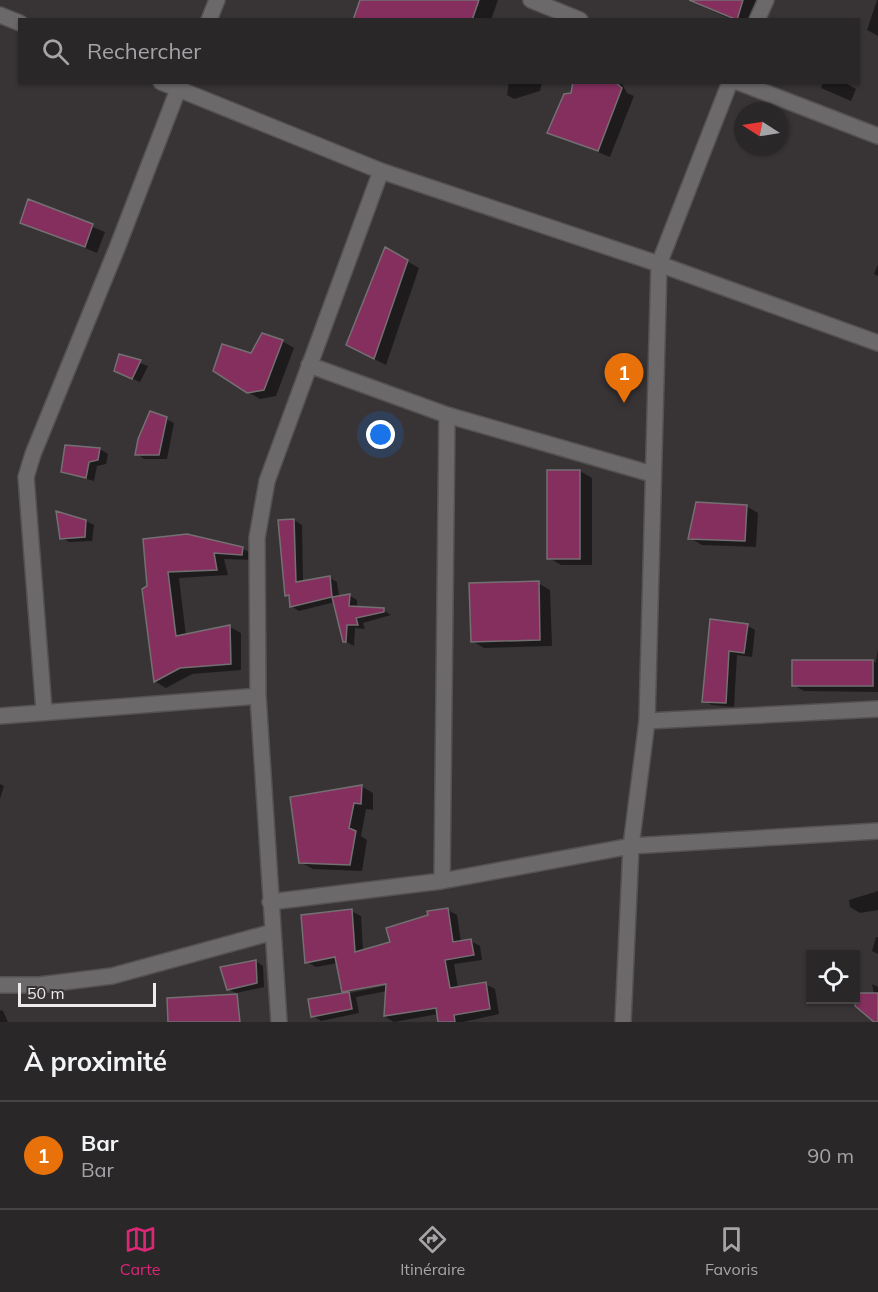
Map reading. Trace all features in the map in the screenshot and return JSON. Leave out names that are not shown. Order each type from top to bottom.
[{"type":"street","points":[[209,18],[217,0]]},
{"type":"street","points":[[531,0],[575,18]]},
{"type":"street","points":[[758,18],[766,0]]},
{"type":"street","points":[[0,15],[18,22]]},
{"type":"street","points":[[623,1022],[631,846],[647,721],[659,264],[729,84]]},
{"type":"street","points":[[743,84],[878,136]]},
{"type":"street","points":[[44,711],[26,477],[33,454],[117,248],[179,86],[381,171],[659,264],[878,343]]},
{"type":"street","points":[[279,1022],[258,696],[257,538],[259,519],[267,481],[381,171]]},
{"type":"street","points":[[309,365],[447,415],[652,474]]},
{"type":"street","points":[[442,880],[447,415]]},
{"type":"street","points":[[0,716],[258,696]]},
{"type":"street","points":[[647,721],[878,709]]},
{"type":"street","points":[[270,902],[442,880],[631,846],[878,831]]},
{"type":"street","points":[[0,985],[39,985],[112,976],[273,932]]},
{"type":"building","points":[[360,0],[479,0],[473,18],[354,18]]},
{"type":"building","points":[[689,0],[743,0],[738,18],[732,18]]},
{"type":"building","points":[[573,84],[617,84],[622,88],[598,151],[547,133],[564,94],[571,93]]},
{"type":"building","points":[[28,199],[93,224],[85,247],[20,223]]},
{"type":"building","points":[[385,247],[408,260],[374,359],[346,345]]},
{"type":"building","points":[[262,333],[283,340],[264,390],[247,393],[213,371],[222,344],[251,353]]},
{"type":"building","points":[[119,354],[141,360],[132,379],[114,371]]},
{"type":"building","points":[[150,411],[167,417],[159,455],[135,455],[138,439]]},
{"type":"building","points":[[65,445],[100,448],[98,460],[89,462],[86,478],[61,472]]},
{"type":"building","points":[[547,470],[580,470],[580,559],[547,559]]},
{"type":"building","points":[[696,502],[747,505],[745,541],[688,539]]},
{"type":"building","points":[[56,511],[86,520],[85,537],[60,539]]},
{"type":"building","points":[[294,519],[296,582],[330,576],[332,597],[290,607],[289,595],[285,596],[278,520]]},
{"type":"building","points":[[187,534],[243,547],[242,555],[214,553],[217,570],[168,572],[176,636],[230,625],[231,664],[180,668],[154,682],[142,589],[147,586],[143,539]]},
{"type":"building","points":[[539,581],[540,640],[471,642],[469,583]]},
{"type":"building","points":[[350,594],[349,606],[384,608],[384,612],[356,618],[358,625],[347,625],[346,642],[343,642],[332,597]]},
{"type":"building","points":[[710,619],[748,624],[744,653],[729,651],[726,703],[702,702]]},
{"type":"building","points":[[792,660],[873,660],[873,686],[792,686]]},
{"type":"building","points":[[362,785],[361,804],[354,803],[349,828],[356,831],[350,865],[299,863],[290,797]]},
{"type":"building","points":[[448,908],[453,942],[471,939],[474,955],[445,960],[450,988],[486,982],[490,1009],[454,1015],[455,1022],[438,1022],[436,1008],[384,1016],[386,984],[342,992],[335,957],[305,963],[301,915],[352,909],[355,952],[390,942],[386,928],[428,915],[427,911]]},
{"type":"building","points":[[256,960],[257,983],[227,990],[220,967]]},
{"type":"building","points":[[349,992],[352,1009],[311,1017],[308,999]]},
{"type":"building","points":[[860,993],[878,993],[878,1022],[874,1022],[855,1004],[860,1004]]},
{"type":"building","points":[[237,994],[240,1022],[168,1022],[167,998]]},
{"type":"place","name":"Bar","points":[[624,403]]}]
